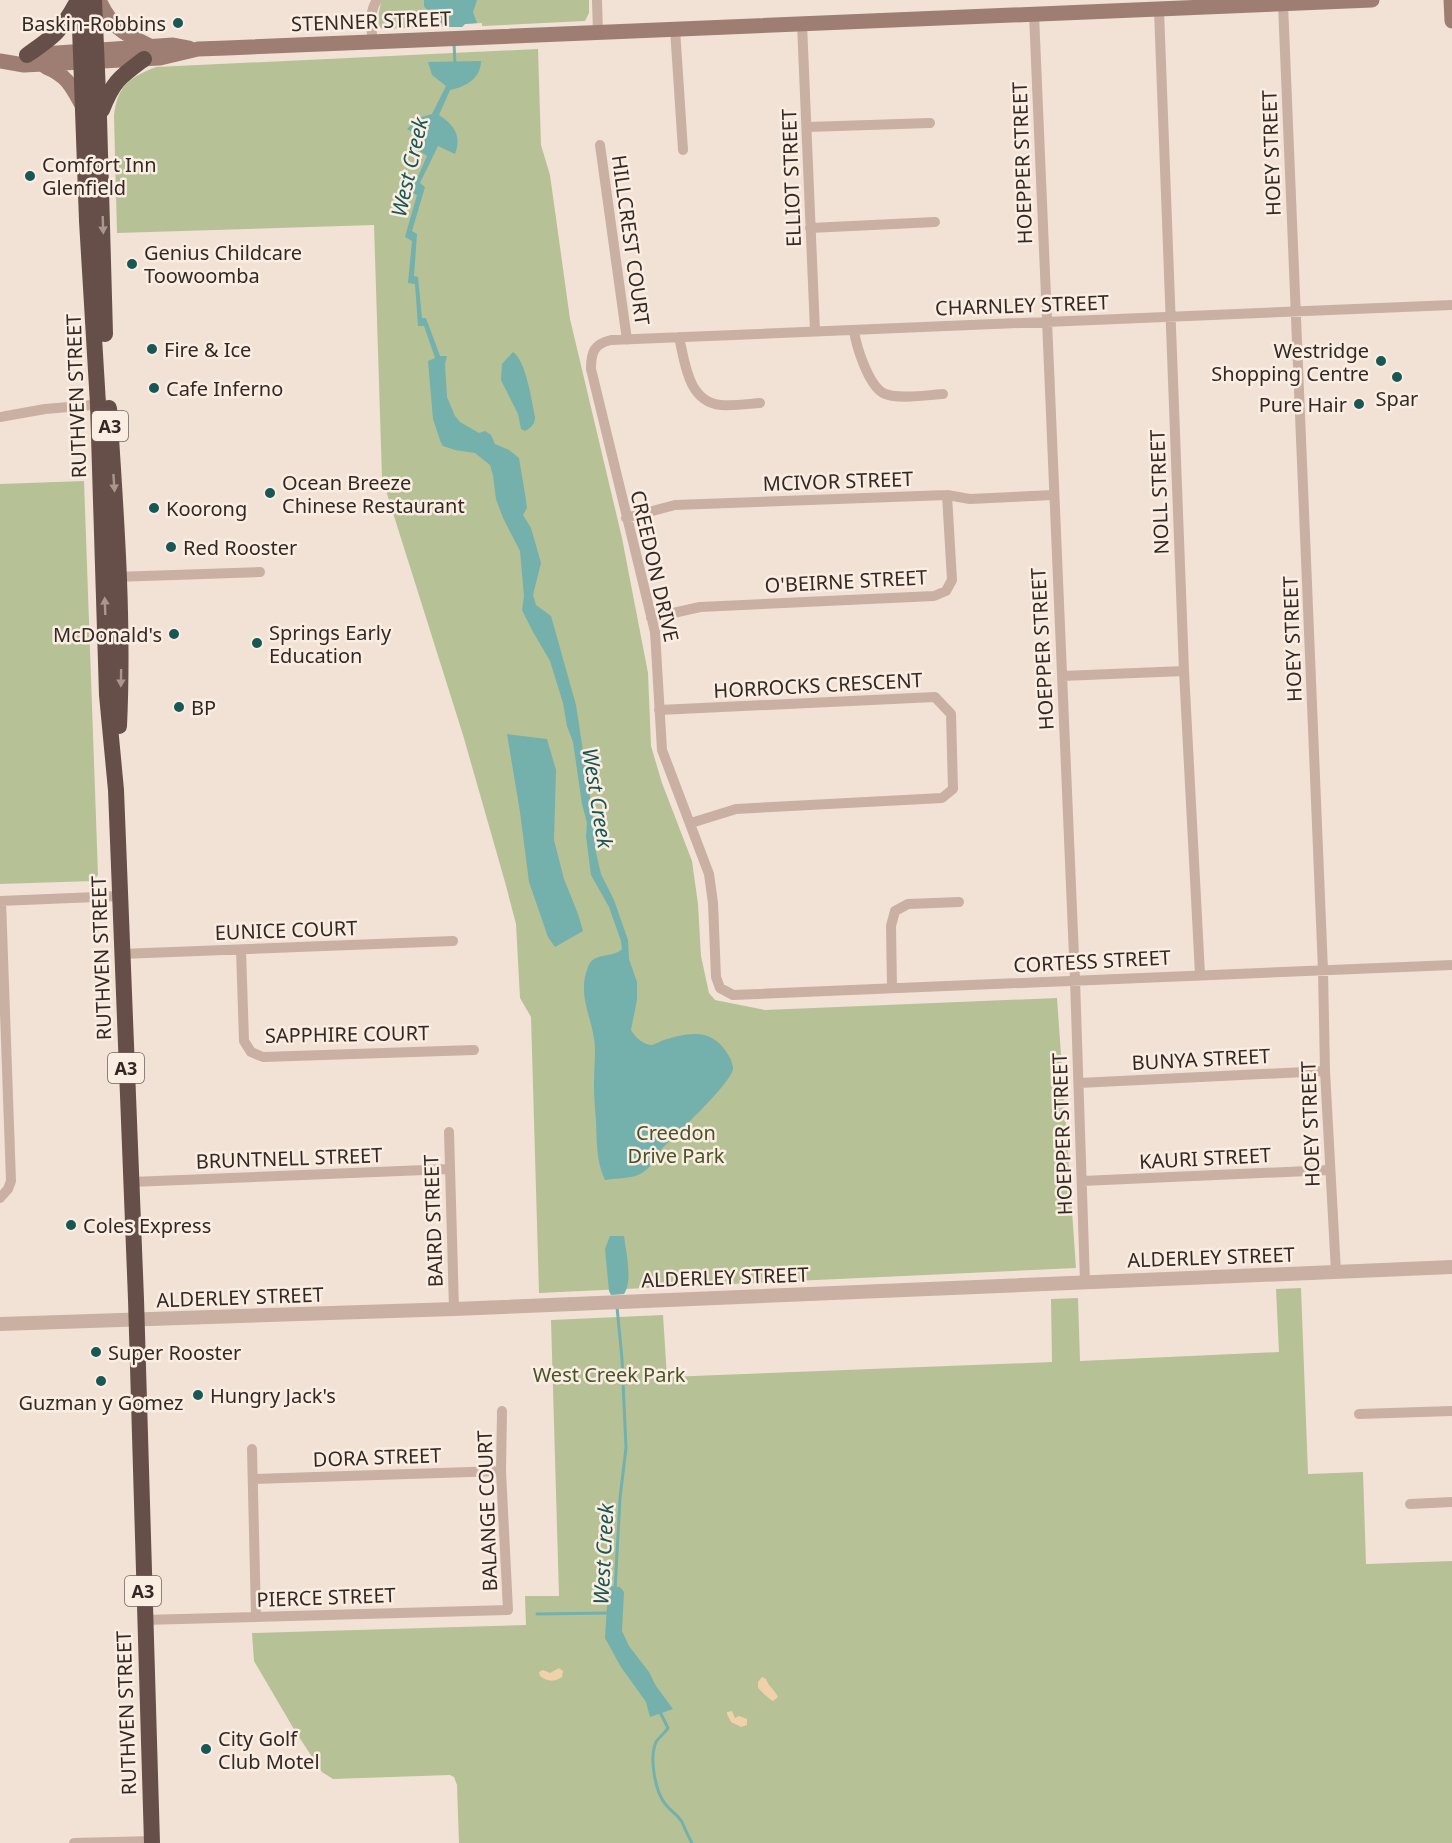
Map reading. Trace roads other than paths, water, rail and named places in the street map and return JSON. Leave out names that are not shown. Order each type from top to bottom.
[{"type":"highway","name":"RUTHVEN STREET","points":[[79,0],[99,117],[105,338],[103,404]]},
{"type":"highway","points":[[34,60],[60,30],[79,0]]},
{"type":"highway","name":"RUTHVEN STREET","points":[[96,0],[83,107],[87,221],[103,404],[112,577],[107,695],[116,790],[136,1320],[152,1842]]},
{"type":"highway","points":[[99,117],[109,91],[120,77],[147,53]]},
{"type":"main road","points":[[96,0],[119,30],[147,53]]},
{"type":"main road","name":"STENNER STREET","points":[[4,62],[22,55],[34,60],[147,53],[160,58],[198,49],[1372,0]]},
{"type":"main road","points":[[1451,0],[1452,21]]},
{"type":"main road","points":[[34,60],[62,74],[69,81],[83,107]]},
{"type":"street","points":[[374,42],[371,33],[371,12],[377,0]]},
{"type":"street","points":[[597,0],[598,33]]},
{"type":"street","name":"HOEY STREET","points":[[1283,4],[1323,970],[1325,1071],[1336,1272]]},
{"type":"street","name":"NOLL STREET","points":[[1159,9],[1184,671],[1200,974]]},
{"type":"street","name":"HOEPPER STREET","points":[[1034,14],[1075,980],[1085,1282]]},
{"type":"street","name":"ELLIOT STREET","points":[[802,24],[815,331]]},
{"type":"street","points":[[675,29],[683,150]]},
{"type":"street","points":[[807,127],[930,123]]},
{"type":"street","name":"HILLCREST COURT","points":[[600,145],[627,340]]},
{"type":"street","points":[[810,228],[935,222]]},
{"type":"street","name":"CHARNLEY STREET","points":[[596,347],[605,341],[1452,305]]},
{"type":"street","points":[[854,330],[860,357],[874,385],[882,393],[894,396],[943,394]]},
{"type":"street","points":[[678,338],[691,384],[701,398],[720,405],[760,404]]},
{"type":"street","name":"CREEDON DRIVE","points":[[596,347],[591,357],[591,369],[655,632],[662,750],[709,874],[713,903],[716,977],[720,988],[733,995]]},
{"type":"street","points":[[0,417],[45,409],[103,404]]},
{"type":"street","name":"MCIVOR STREET","points":[[626,518],[675,506],[947,495],[970,499],[1053,495]]},
{"type":"street","name":"O'BEIRNE STREET","points":[[651,618],[700,607],[934,596],[946,591],[952,580],[947,495]]},
{"type":"street","points":[[112,577],[260,572]]},
{"type":"street","points":[[1062,676],[1184,671]]},
{"type":"street","name":"HORROCKS CRESCENT","points":[[659,710],[935,697],[951,714],[953,789],[942,798],[736,809],[691,824]]},
{"type":"street","points":[[0,1198],[8,1189],[11,1181],[0,901],[120,896]]},
{"type":"street","points":[[892,988],[891,926],[895,910],[908,904],[959,902]]},
{"type":"street","name":"EUNICE COURT","points":[[121,954],[453,941]]},
{"type":"street","name":"SAPPHIRE COURT","points":[[241,950],[244,1041],[251,1052],[263,1057],[474,1050]]},
{"type":"street","name":"CORTESS STREET","points":[[733,995],[1452,965]]},
{"type":"street","name":"BUNYA STREET","points":[[1079,1083],[1325,1071]]},
{"type":"street","name":"BAIRD STREET","points":[[448,1132],[453,1309]]},
{"type":"street","name":"BRUNTNELL STREET","points":[[131,1182],[449,1169]]},
{"type":"street","name":"KAURI STREET","points":[[1082,1181],[1330,1170]]},
{"type":"street","name":"ALDERLEY STREET","points":[[0,1324],[453,1309],[1452,1268]]},
{"type":"street","name":"BALANGE COURT","points":[[502,1411],[501,1471],[508,1610]]},
{"type":"street","points":[[1359,1414],[1452,1411]]},
{"type":"street","points":[[252,1449],[256,1617]]},
{"type":"street","name":"DORA STREET","points":[[254,1479],[501,1471]]},
{"type":"street","points":[[1410,1504],[1452,1502]]},
{"type":"street","name":"PIERCE STREET","points":[[144,1620],[508,1610]]},
{"type":"street","points":[[74,1843],[152,1842]]},
{"type":"water","points":[[424,0],[477,0],[473,12],[477,23],[465,24],[462,27],[428,25],[430,15],[424,6]]},
{"type":"water","points":[[481,61],[472,81],[450,90],[439,115],[455,131],[458,141],[455,154],[438,146],[420,183],[425,187],[412,231],[417,234],[414,276],[418,277],[422,318],[426,318],[440,356],[447,356],[445,364],[447,397],[455,416],[460,422],[479,433],[485,431],[491,435],[495,444],[509,450],[519,458],[527,508],[523,515],[531,528],[541,563],[533,595],[536,605],[551,616],[576,705],[593,817],[595,848],[601,874],[614,900],[628,940],[629,959],[637,982],[637,1000],[631,1030],[640,1040],[653,1045],[681,1035],[708,1036],[722,1047],[730,1057],[733,1067],[730,1077],[660,1151],[648,1168],[637,1175],[624,1178],[605,1180],[600,1166],[594,1094],[595,1048],[584,988],[591,962],[622,949],[609,907],[591,875],[586,836],[587,823],[573,742],[550,661],[522,610],[524,596],[520,551],[496,499],[490,465],[475,453],[455,450],[441,443],[433,419],[428,361],[435,358],[424,326],[418,326],[415,284],[408,283],[412,241],[405,237],[417,195],[411,192],[427,156],[418,150],[423,139],[407,129],[418,118],[432,114],[446,86],[432,75],[428,62]]},
{"type":"water","points":[[513,352],[522,363],[535,417],[532,426],[525,431],[521,429],[518,414],[501,380],[502,364]]},
{"type":"water","points":[[507,734],[547,739],[556,770],[554,840],[564,879],[583,931],[555,947],[548,937],[529,882]]},
{"type":"water","points":[[610,1236],[624,1236],[628,1282],[624,1294],[611,1295],[609,1291],[605,1249]]},
{"type":"water","points":[[612,1586],[620,1587],[624,1592],[622,1631],[629,1646],[673,1709],[650,1717],[646,1702],[621,1667],[605,1638],[608,1591]]},
{"type":"waterway","name":"West Creek","points":[[454,42],[455,66]]},
{"type":"waterway","name":"West Creek","points":[[615,1590],[620,1498],[626,1448],[617,1307]]},
{"type":"waterway","points":[[537,1614],[610,1613]]},
{"type":"waterway","name":"West Creek","points":[[659,1710],[668,1728],[656,1742],[654,1749],[653,1766],[656,1784],[662,1799],[680,1820],[692,1843]]},
{"type":"place","name":"Baskin-Robbins","points":[[178,23]]},
{"type":"place","name":"Comfort Inn Glenfield","points":[[30,176]]},
{"type":"place","name":"Genius Childcare Toowoomba","points":[[132,264]]},
{"type":"place","name":"Fire & Ice","points":[[152,349]]},
{"type":"place","name":"Westridge Shopping Centre","points":[[1381,361]]},
{"type":"place","name":"Spar","points":[[1397,377]]},
{"type":"place","name":"Cafe Inferno","points":[[154,388]]},
{"type":"place","name":"Pure Hair","points":[[1359,404]]},
{"type":"place","name":"Ocean Breeze Chinese Restaurant","points":[[270,493]]},
{"type":"place","name":"Koorong","points":[[154,508]]},
{"type":"place","name":"Red Rooster","points":[[171,547]]},
{"type":"place","name":"McDonald's","points":[[174,634]]},
{"type":"place","name":"Springs Early Education","points":[[257,643]]},
{"type":"place","name":"BP","points":[[179,707]]},
{"type":"place","name":"Coles Express","points":[[71,1225]]},
{"type":"place","name":"Super Rooster","points":[[96,1352]]},
{"type":"place","name":"Guzman y Gomez","points":[[101,1381]]},
{"type":"place","name":"Hungry Jack's","points":[[198,1395]]},
{"type":"place","name":"City Golf Club Motel","points":[[206,1749]]},
{"type":"park label","name":"Creedon Drive Park","points":[[676,1144]]},
{"type":"park label","name":"West Creek Park","points":[[609,1374]]}]
